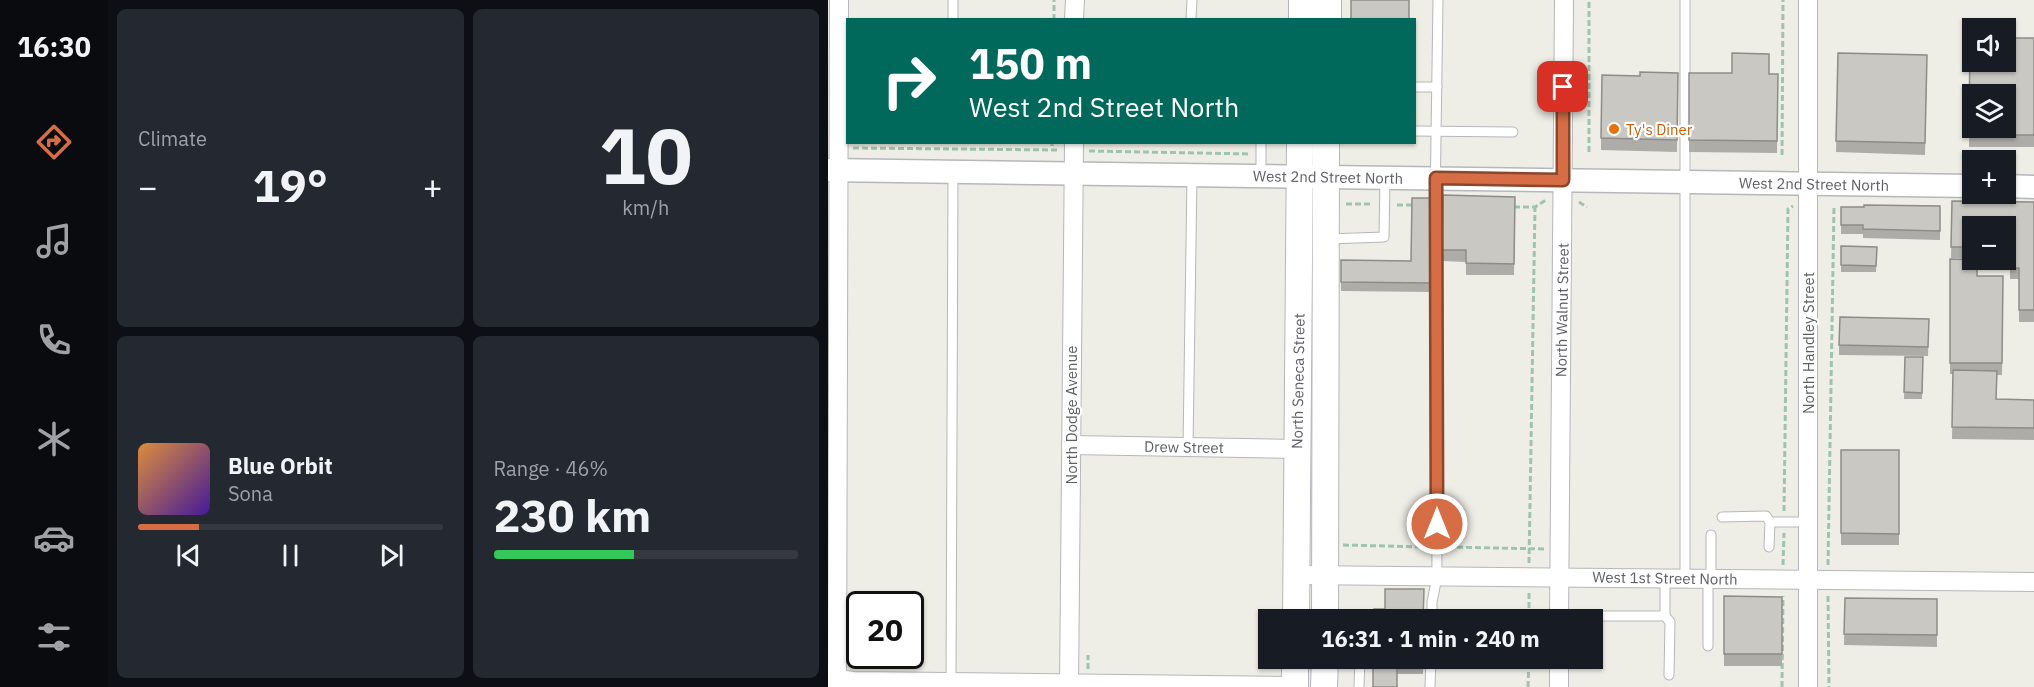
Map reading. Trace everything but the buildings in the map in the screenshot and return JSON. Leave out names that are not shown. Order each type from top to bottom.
[{"type":"main road","points":[[1302,0],[1302,18]]},
{"type":"main road","points":[[1328,0],[1328,18]]},
{"type":"main road","name":"North Seneca Street","points":[[1296,609],[1300,144]]},
{"type":"main road","name":"North Seneca Street","points":[[1325,609],[1326,144]]},
{"type":"main road","points":[[1295,687],[1296,669]]},
{"type":"main road","points":[[1324,687],[1325,669]]},
{"type":"street","points":[[839,0],[839,148],[833,171],[834,681],[951,685],[1295,687]]},
{"type":"street","points":[[1074,18],[1075,0]]},
{"type":"street","name":"North Walnut Street","points":[[1559,609],[1564,0]]},
{"type":"street","name":"North Handley Street","points":[[1808,0],[1808,687]]},
{"type":"street","name":"North Dodge Avenue","points":[[1069,686],[1074,148]]},
{"type":"street","name":"West 2nd Street North","points":[[833,171],[1192,175],[1261,165],[1300,176],[1326,177],[1962,186]]},
{"type":"street","points":[[2016,186],[2034,187]]},
{"type":"street","name":"Drew Street","points":[[1071,445],[1297,449]]},
{"type":"street","name":"West 1st Street North","points":[[1297,575],[2034,582]]},
{"type":"street","points":[[1559,669],[1559,687]]},
{"type":"lane","points":[[953,0],[953,18]]},
{"type":"lane","points":[[1191,18],[1192,0]]},
{"type":"lane","points":[[1432,609],[1437,577],[1438,0]]},
{"type":"lane","points":[[1685,0],[1685,578]]},
{"type":"lane","points":[[1416,87],[1437,87]]},
{"type":"lane","points":[[1416,131],[1513,132]]},
{"type":"lane","points":[[1261,165],[1262,144]]},
{"type":"lane","points":[[951,685],[953,171]]},
{"type":"lane","points":[[1188,447],[1192,175]]},
{"type":"lane","points":[[1326,239],[1384,237],[1385,177]]},
{"type":"lane","points":[[1722,517],[1766,516],[1770,522],[1768,547]]},
{"type":"lane","points":[[1770,522],[1808,522]]},
{"type":"lane","points":[[1708,646],[1711,535]]},
{"type":"lane","points":[[1665,578],[1665,616],[1670,622],[1669,675]]},
{"type":"lane","points":[[1603,617],[1665,616]]},
{"type":"lane","points":[[1359,687],[1360,669]]},
{"type":"lane","points":[[1430,687],[1431,669]]},
{"type":"path","points":[[1054,0],[1054,18]]},
{"type":"path","points":[[1589,0],[1589,152]]},
{"type":"path","points":[[1782,155],[1783,0]]},
{"type":"path","points":[[839,148],[1074,148],[1261,165]]},
{"type":"path","points":[[1513,207],[1535,207],[1545,200]]},
{"type":"path","points":[[1577,201],[1587,207]]},
{"type":"path","points":[[1344,204],[1436,205]]},
{"type":"path","points":[[1782,687],[1788,209],[1797,204]]},
{"type":"path","points":[[1529,609],[1535,207]]},
{"type":"path","points":[[1829,687],[1828,580],[1834,207]]},
{"type":"path","points":[[1335,545],[1559,550]]},
{"type":"path","points":[[1528,687],[1529,669]]},
{"type":"place","name":"Ty's Diner","points":[[1614,129]]},
{"type":"route","points":[[1437,524],[1436,178],[1563,180],[1563,87]]}]
